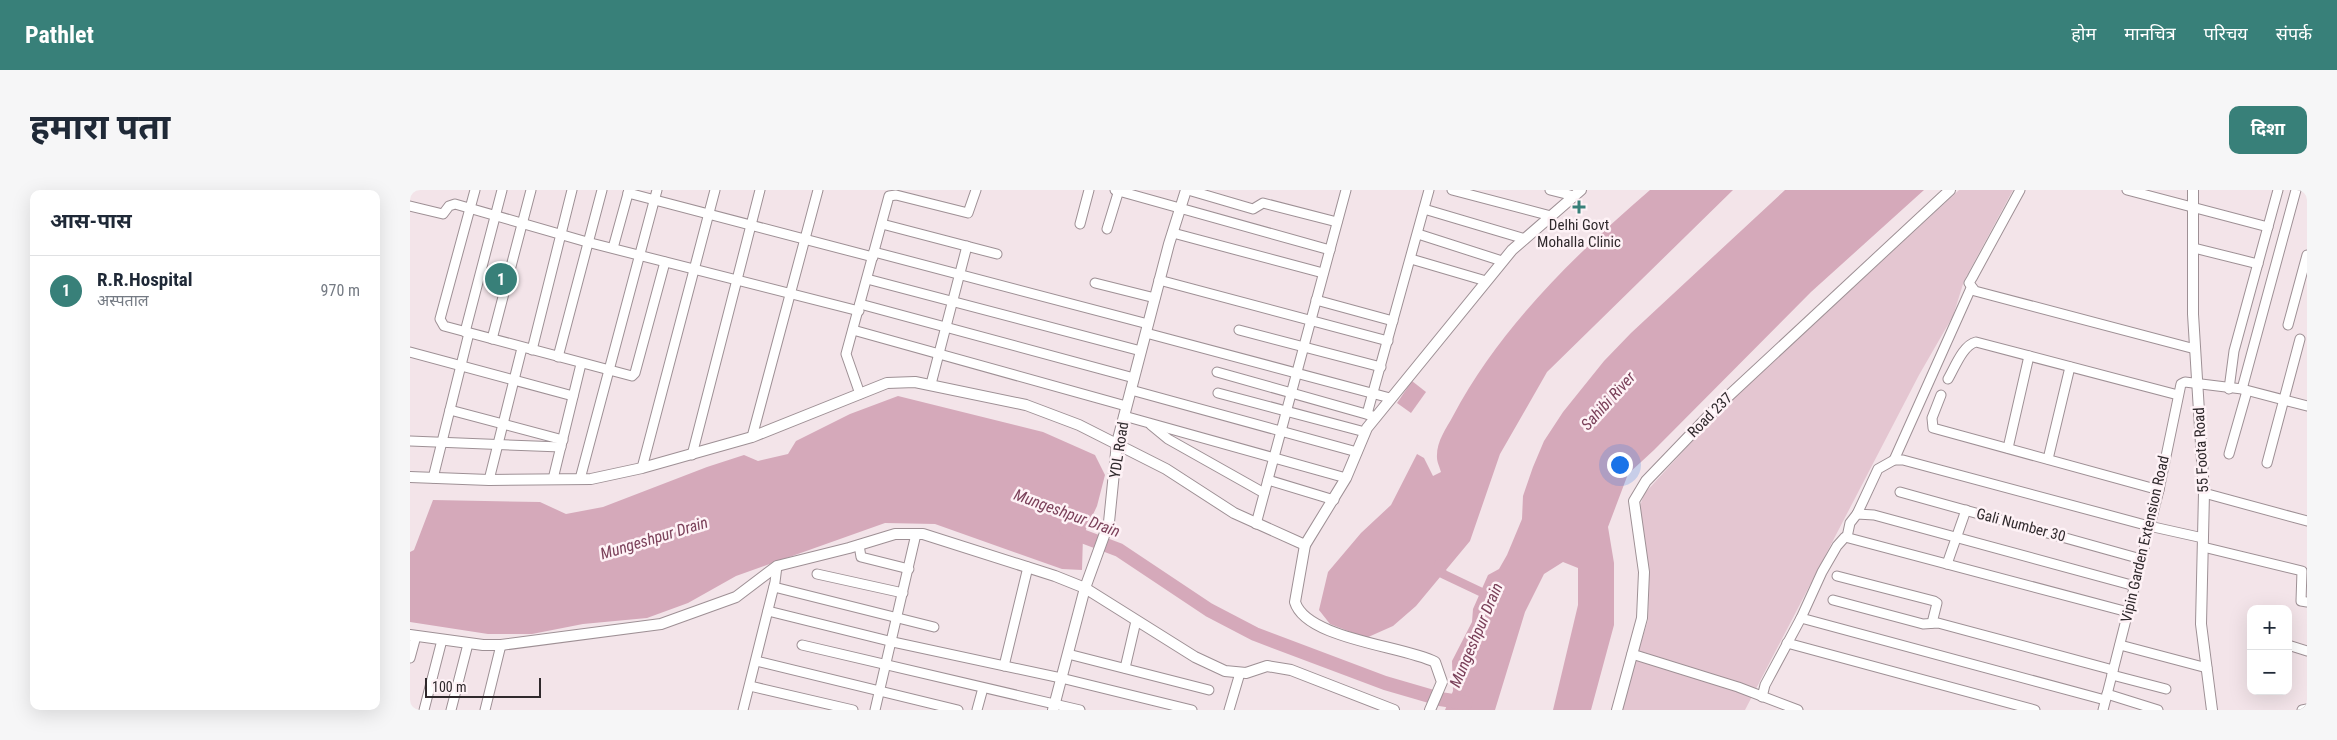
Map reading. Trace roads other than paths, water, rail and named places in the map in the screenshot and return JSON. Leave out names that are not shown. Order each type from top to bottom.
[{"type":"street","points":[[475,190],[440,319],[444,326],[581,364],[632,376],[635,372],[665,262]]},
{"type":"street","points":[[433,478],[502,190]]},
{"type":"street","points":[[492,339],[531,190]]},
{"type":"street","points":[[532,350],[572,190]]},
{"type":"street","points":[[558,357],[602,190]]},
{"type":"street","points":[[642,468],[715,190]]},
{"type":"street","points":[[692,455],[760,190]]},
{"type":"street","points":[[752,437],[818,190]]},
{"type":"street","points":[[860,394],[846,358],[887,199],[891,195],[968,213],[976,190]]},
{"type":"street","points":[[1080,224],[1089,190]]},
{"type":"street","points":[[1108,229],[1117,190],[1330,250]]},
{"type":"street","points":[[1187,190],[1253,209],[1263,203],[1337,222]]},
{"type":"street","name":"YDL Road","points":[[1054,707],[1085,588],[1107,530],[1111,511],[1117,443],[1155,298],[1187,190]]},
{"type":"street","points":[[1256,524],[1346,190]]},
{"type":"street","points":[[1429,190],[1373,394],[1371,415],[1346,478],[1305,545],[1295,602],[1305,618],[1379,647],[1432,660],[1436,664],[1442,682],[1431,708]]},
{"type":"street","points":[[1452,190],[1551,216]]},
{"type":"street","points":[[1550,190],[1578,193]]},
{"type":"street","name":"Road 237","points":[[1616,710],[1642,618],[1644,572],[1634,501],[1646,482],[1721,403],[1950,190]]},
{"type":"street","points":[[1894,460],[1971,288],[1969,284],[2020,190]]},
{"type":"street","points":[[2127,190],[2268,227]]},
{"type":"street","name":"55 Foota Road","points":[[2193,190],[2195,349],[2204,493],[2201,624],[2212,710]]},
{"type":"street","points":[[2229,389],[2234,351],[2278,190]]},
{"type":"street","points":[[2229,454],[2296,190]]},
{"type":"street","points":[[613,248],[629,191],[656,195],[708,214],[805,239],[959,274],[1390,398]]},
{"type":"street","points":[[1371,415],[1390,398],[1502,261],[1524,239],[1578,193]]},
{"type":"street","points":[[580,479],[656,195]]},
{"type":"street","points":[[410,206],[443,214],[451,205],[470,208],[587,242],[694,270],[790,294],[945,325],[1134,378]]},
{"type":"street","points":[[1424,209],[1524,239]]},
{"type":"street","points":[[882,224],[997,254]]},
{"type":"street","points":[[1173,233],[1324,273]]},
{"type":"street","points":[[1418,234],[1502,261]]},
{"type":"street","points":[[931,384],[951,301],[967,246]]},
{"type":"street","points":[[2194,248],[2258,264]]},
{"type":"street","points":[[2288,325],[2307,255]]},
{"type":"street","points":[[1411,259],[1486,281]]},
{"type":"street","points":[[867,279],[1141,351]]},
{"type":"street","points":[[1160,280],[1388,341]]},
{"type":"street","points":[[1095,283],[1155,298]]},
{"type":"street","points":[[1971,288],[1975,291],[2195,349]]},
{"type":"street","points":[[1316,300],[1393,321]]},
{"type":"street","points":[[853,330],[938,353],[1125,411],[1148,423],[1168,439],[1264,493]]},
{"type":"street","points":[[1239,330],[1381,367]]},
{"type":"street","points":[[2267,463],[2300,339]]},
{"type":"street","points":[[1948,379],[1970,343],[1976,342],[2178,395],[2182,382],[2244,390],[2307,406]]},
{"type":"street","points":[[490,480],[502,424],[522,348]]},
{"type":"street","points":[[410,352],[573,396]]},
{"type":"street","points":[[2008,448],[2029,356]]},
{"type":"street","points":[[553,479],[581,364]]},
{"type":"street","points":[[2048,460],[2070,367]]},
{"type":"street","points":[[1217,372],[1371,415]]},
{"type":"street","points":[[410,477],[490,480],[580,479],[642,468],[752,437],[893,382],[931,384],[1034,407],[1074,422],[1166,469],[1234,513],[1305,545]]},
{"type":"street","points":[[1131,390],[1357,452]]},
{"type":"street","points":[[1218,393],[1365,432]]},
{"type":"street","points":[[1941,395],[1932,418],[1933,428],[2159,490]]},
{"type":"street","name":"Vipin Garden Extension Road","points":[[2103,710],[2159,490],[2178,395]]},
{"type":"street","points":[[450,410],[562,443]]},
{"type":"street","points":[[1148,423],[1346,478]]},
{"type":"street","points":[[410,441],[497,445],[562,443]]},
{"type":"street","points":[[1762,697],[1765,684],[1801,618],[1822,572],[1841,540],[1846,537],[1850,522],[1858,514],[1878,469],[1894,460],[1903,460],[2149,526],[2302,571],[2301,601],[2307,602]]},
{"type":"street","points":[[1268,480],[1334,500]]},
{"type":"street","name":"Gali Number 30","points":[[1900,492],[2141,559]]},
{"type":"street","points":[[2204,493],[2307,521]]},
{"type":"street","points":[[1947,564],[1966,510]]},
{"type":"street","points":[[1858,514],[1874,515],[2135,586]]},
{"type":"street","points":[[410,658],[413,636],[468,644],[501,645],[661,624],[736,597],[777,566],[895,534],[916,534],[927,535],[1028,567],[1085,588],[1195,657],[1225,671],[1240,673],[1267,666],[1291,670],[1394,710]]},
{"type":"street","points":[[875,710],[893,642],[916,534]]},
{"type":"street","points":[[1846,537],[2128,612]]},
{"type":"street","points":[[859,545],[862,557],[909,569]]},
{"type":"street","points":[[743,710],[768,612],[777,566]]},
{"type":"street","points":[[1004,666],[1028,567]]},
{"type":"street","points":[[817,574],[903,593]]},
{"type":"street","points":[[1836,576],[1934,601],[1937,603],[1932,623]]},
{"type":"street","points":[[774,586],[934,627]]},
{"type":"street","points":[[1834,600],[1923,624],[1932,623],[2166,689]]},
{"type":"street","points":[[768,612],[893,642],[1062,678],[1192,710]]},
{"type":"street","points":[[1801,618],[2158,710]]},
{"type":"street","points":[[1125,668],[1136,621]]},
{"type":"street","points":[[424,710],[442,640]]},
{"type":"street","points":[[1787,643],[2035,710]]},
{"type":"street","points":[[451,710],[468,644]]},
{"type":"street","points":[[485,710],[501,645]]},
{"type":"street","points":[[802,645],[1054,707],[1080,710]]},
{"type":"street","points":[[2120,645],[2207,668]]},
{"type":"street","points":[[2292,646],[2307,651]]},
{"type":"street","points":[[1068,654],[1209,690]]},
{"type":"street","points":[[1632,654],[1798,710]]},
{"type":"street","points":[[756,661],[958,710]]},
{"type":"street","points":[[1229,710],[1240,673]]},
{"type":"street","points":[[750,686],[854,710]]},
{"type":"street","points":[[977,710],[983,688]]},
{"type":"street","points":[[2302,710],[2307,709]]},
{"type":"water","points":[[1650,190],[1733,190],[1547,372],[1500,454],[1470,541],[1416,606],[1393,626],[1366,638],[1330,624],[1319,610],[1328,572],[1361,533],[1391,505],[1417,454],[1424,458],[1433,476],[1441,472],[1437,460],[1437,452],[1442,436],[1472,383],[1493,352],[1541,294],[1567,267]]},
{"type":"water","name":"Sahibi River","points":[[1785,190],[1924,190],[1811,292],[1628,474],[1608,527],[1614,563],[1614,625],[1591,710],[1553,710],[1578,605],[1578,568],[1563,562],[1544,574],[1525,612],[1495,710],[1445,710],[1453,691],[1452,661],[1472,622],[1473,609],[1488,575],[1499,569],[1507,555],[1522,519],[1523,496],[1544,441],[1563,412],[1604,361],[1631,333]]},
{"type":"water","points":[[1412,381],[1426,392],[1411,413],[1397,403]]},
{"type":"water","points":[[898,396],[1043,432],[1095,455],[1105,475],[1097,506],[1083,536],[1082,570],[1062,569],[935,524],[885,523],[736,576],[688,603],[647,618],[583,624],[532,634],[488,634],[410,622],[410,552],[414,550],[433,500],[540,502],[566,514],[603,507],[707,467],[744,455],[758,461],[788,454],[796,441],[850,414]]},
{"type":"waterway","name":"Mungeshpur Drain","points":[[1066,530],[1119,550],[1209,610],[1255,634],[1385,683],[1440,699],[1466,703]]},
{"type":"waterway","points":[[1439,564],[1443,574],[1481,592]]},
{"type":"place","name":"Delhi Govt Mohalla Clinic","points":[[1579,207]]},
{"type":"place","name":"R.R.Hospital","points":[[501,279]]}]
